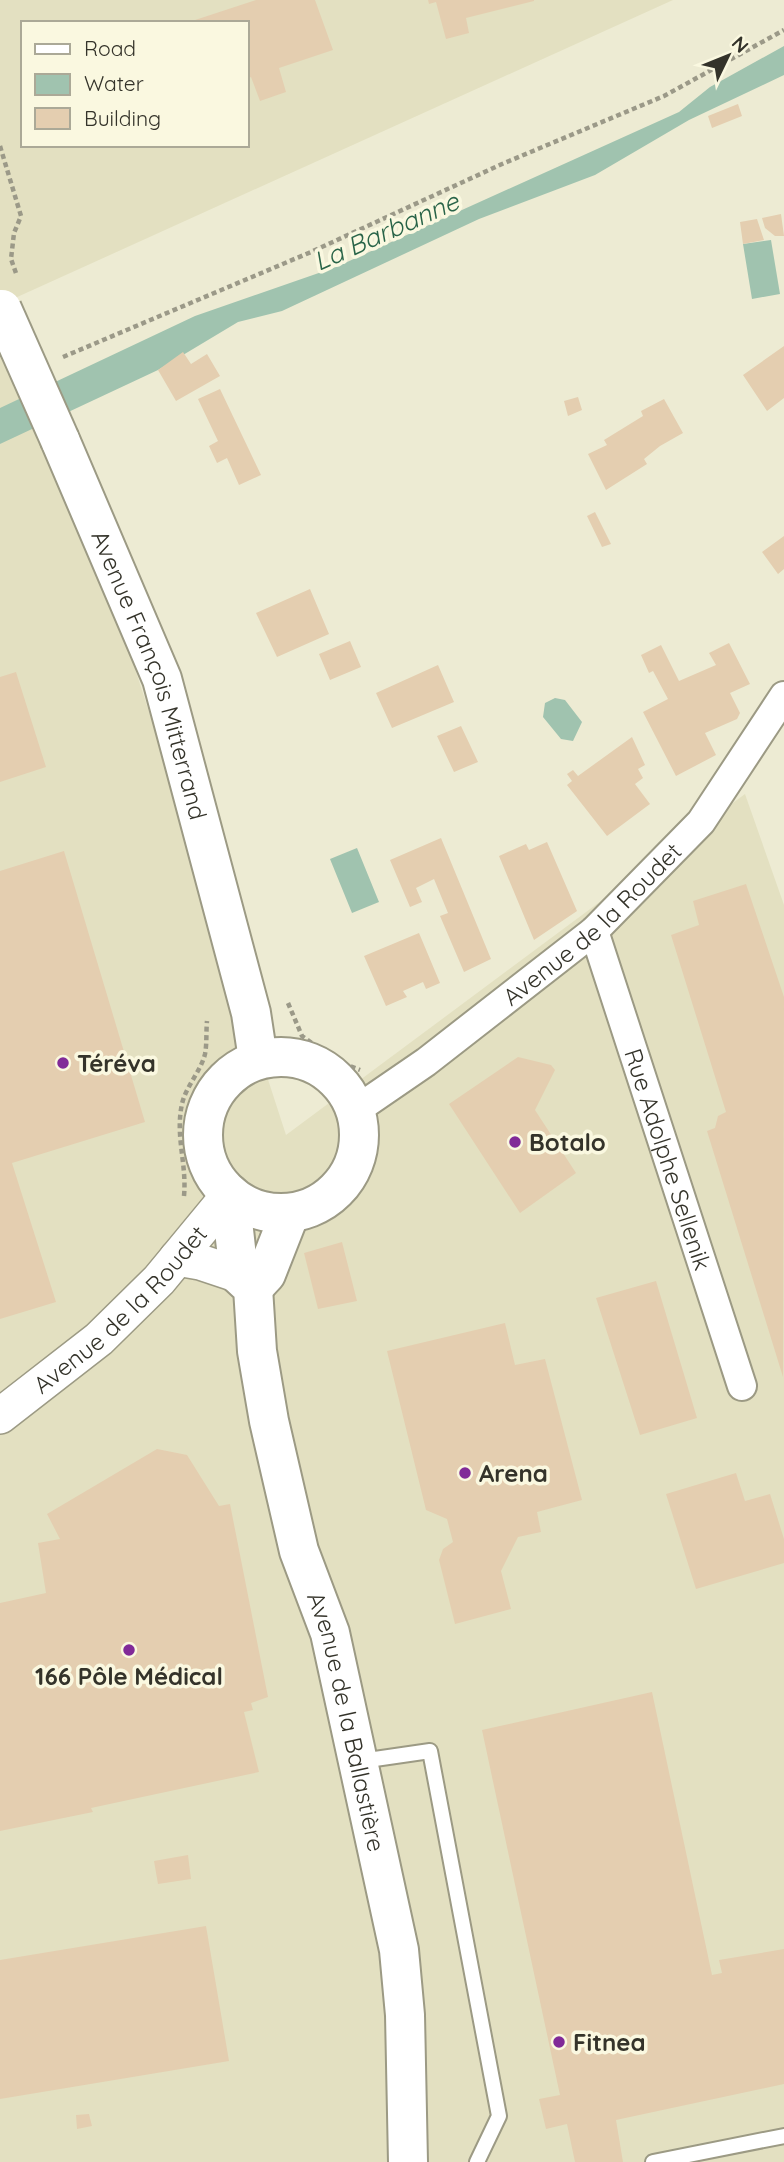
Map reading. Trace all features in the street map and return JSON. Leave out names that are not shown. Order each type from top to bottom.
[{"type":"main road","name":"Avenue François Mitterrand","points":[[1,306],[162,679],[251,1013],[258,1059]]},
{"type":"main road","points":[[278,1056],[316,1064],[333,1075],[347,1091],[356,1110],[360,1135],[356,1160],[344,1183],[325,1200],[290,1213],[263,1211],[230,1194],[214,1176],[205,1154],[202,1130],[207,1107],[219,1086],[237,1069],[258,1059],[278,1056]]},
{"type":"main road","name":"Avenue de la Ballastière","points":[[230,1194],[270,1421],[299,1551],[330,1633],[399,1950],[405,2015],[408,2162]]},
{"type":"main road","points":[[246,1281],[266,1274],[290,1213]]},
{"type":"street","name":"Avenue de la Roudet","points":[[356,1110],[426,1062],[594,931],[701,822],[784,696]]},
{"type":"street","name":"Rue Adolphe Sellenik","points":[[594,931],[742,1386]]},
{"type":"street","name":"Avenue de la Roudet","points":[[0,1416],[99,1339],[177,1258],[230,1194]]},
{"type":"street","points":[[177,1258],[200,1262],[246,1281]]},
{"type":"lane","points":[[357,1761],[430,1751],[499,2116],[477,2162]]},
{"type":"lane","points":[[653,2162],[698,2157],[784,2136]]},
{"type":"path","points":[[59,359],[298,258],[502,164],[664,96],[784,30]]},
{"type":"path","points":[[0,146],[21,216],[14,233]]},
{"type":"path","points":[[285,996],[302,1036],[337,1061],[370,1074]]},
{"type":"path","points":[[183,1201],[186,1175],[180,1154],[181,1115],[192,1078],[205,1056],[207,1021]]},
{"type":"shaded area","points":[[0,0],[673,0],[15,298],[286,1135],[745,794],[784,905],[784,2162],[0,2162]]},
{"type":"water","points":[[784,46],[784,75],[689,120],[595,175],[479,219],[282,311],[238,322],[158,370],[0,444],[0,408],[195,316],[336,267],[679,112],[710,87]]},
{"type":"water","points":[[771,240],[780,294],[752,299],[743,244]]},
{"type":"water","points":[[555,698],[565,700],[582,722],[573,741],[561,739],[543,717],[545,703]]},
{"type":"water","points":[[357,848],[379,902],[352,913],[330,859]]},
{"type":"building","points":[[256,0],[315,0],[333,50],[279,68],[286,92],[260,101],[251,77],[248,78],[248,21],[192,21]]},
{"type":"building","points":[[428,0],[534,1],[466,18],[469,33],[446,39],[436,2],[429,4]]},
{"type":"building","points":[[738,104],[742,116],[712,128],[708,116]]},
{"type":"building","points":[[781,214],[784,236],[775,236],[765,228],[762,218]]},
{"type":"building","points":[[757,219],[764,240],[743,244],[740,222]]},
{"type":"building","points":[[784,346],[784,398],[767,411],[743,375]]},
{"type":"building","points":[[183,352],[191,364],[207,354],[220,376],[176,401],[158,370]]},
{"type":"building","points":[[220,389],[261,475],[239,485],[227,458],[217,463],[209,446],[218,441],[198,399]]},
{"type":"building","points":[[578,397],[582,410],[568,416],[564,401]]},
{"type":"building","points":[[664,399],[683,433],[644,459],[647,464],[606,490],[588,454],[607,445],[604,440],[643,416],[641,411]]},
{"type":"building","points":[[595,512],[611,544],[602,547],[587,516]]},
{"type":"building","points":[[784,536],[784,569],[778,574],[762,552]]},
{"type":"building","points":[[310,589],[329,634],[277,657],[256,613]]},
{"type":"building","points":[[350,641],[361,667],[330,680],[319,654]]},
{"type":"building","points":[[729,643],[750,684],[730,693],[740,713],[737,719],[705,733],[716,755],[676,776],[643,712],[668,699],[653,671],[649,673],[641,655],[661,645],[679,681],[716,665],[709,653]]},
{"type":"building","points":[[438,665],[454,702],[392,728],[376,693]]},
{"type":"building","points":[[16,672],[46,767],[0,782],[0,677]]},
{"type":"building","points":[[461,726],[478,762],[454,772],[437,736]]},
{"type":"building","points":[[632,737],[645,765],[638,769],[643,778],[635,784],[650,804],[607,836],[567,785],[572,781],[567,774],[573,770],[578,776]]},
{"type":"building","points":[[441,838],[491,959],[464,972],[440,916],[448,913],[434,879],[416,888],[422,902],[410,907],[390,860]]},
{"type":"building","points":[[547,842],[577,911],[534,940],[499,856],[526,844],[529,850]]},
{"type":"building","name":"Téréva","points":[[64,851],[145,1122],[12,1163],[56,1302],[0,1319],[0,871]]},
{"type":"building","points":[[746,884],[784,997],[783,1377],[707,1131],[715,1128],[718,1116],[726,1112],[671,935],[699,925],[693,901]]},
{"type":"building","points":[[419,933],[440,983],[426,989],[423,982],[403,991],[407,997],[386,1006],[364,956]]},
{"type":"building","name":"Botalo","points":[[518,1057],[551,1065],[555,1070],[535,1110],[576,1173],[520,1213],[449,1104]]},
{"type":"building","points":[[342,1242],[357,1301],[318,1309],[304,1253]]},
{"type":"building","points":[[656,1281],[697,1418],[640,1435],[596,1298]]},
{"type":"building","name":"Arena","points":[[505,1323],[515,1365],[545,1359],[582,1500],[537,1512],[541,1532],[518,1537],[501,1571],[511,1609],[455,1624],[439,1560],[443,1549],[453,1542],[447,1519],[426,1510],[387,1351]]},
{"type":"building","name":"166 Pôle Médical","points":[[157,1449],[187,1455],[219,1506],[230,1504],[268,1697],[251,1703],[253,1710],[244,1712],[259,1772],[91,1808],[93,1812],[0,1831],[0,1603],[46,1593],[38,1543],[60,1539],[47,1514]]},
{"type":"building","points":[[736,1473],[745,1501],[770,1494],[784,1539],[784,1563],[696,1589],[666,1494]]},
{"type":"building","points":[[652,1692],[712,1975],[722,1973],[719,1960],[784,1949],[784,2084],[616,2120],[623,2162],[575,2162],[567,2124],[546,2129],[539,2099],[560,2095],[482,1730]]},
{"type":"building","points":[[188,1855],[191,1879],[158,1884],[154,1861]]},
{"type":"building","points":[[206,1926],[229,2061],[0,2099],[0,1960]]},
{"type":"building","points":[[89,2114],[92,2126],[77,2129],[76,2115]]},
{"type":"place","name":"Téréva","points":[[63,1063]]},
{"type":"place","name":"Botalo","points":[[515,1142]]},
{"type":"place","name":"Arena","points":[[465,1473]]},
{"type":"place","name":"166 Pôle Médical","points":[[129,1650]]},
{"type":"place","name":"Fitnea","points":[[559,2042]]},
{"type":"water label","name":"La Barbanne","points":[[386,231]]}]
